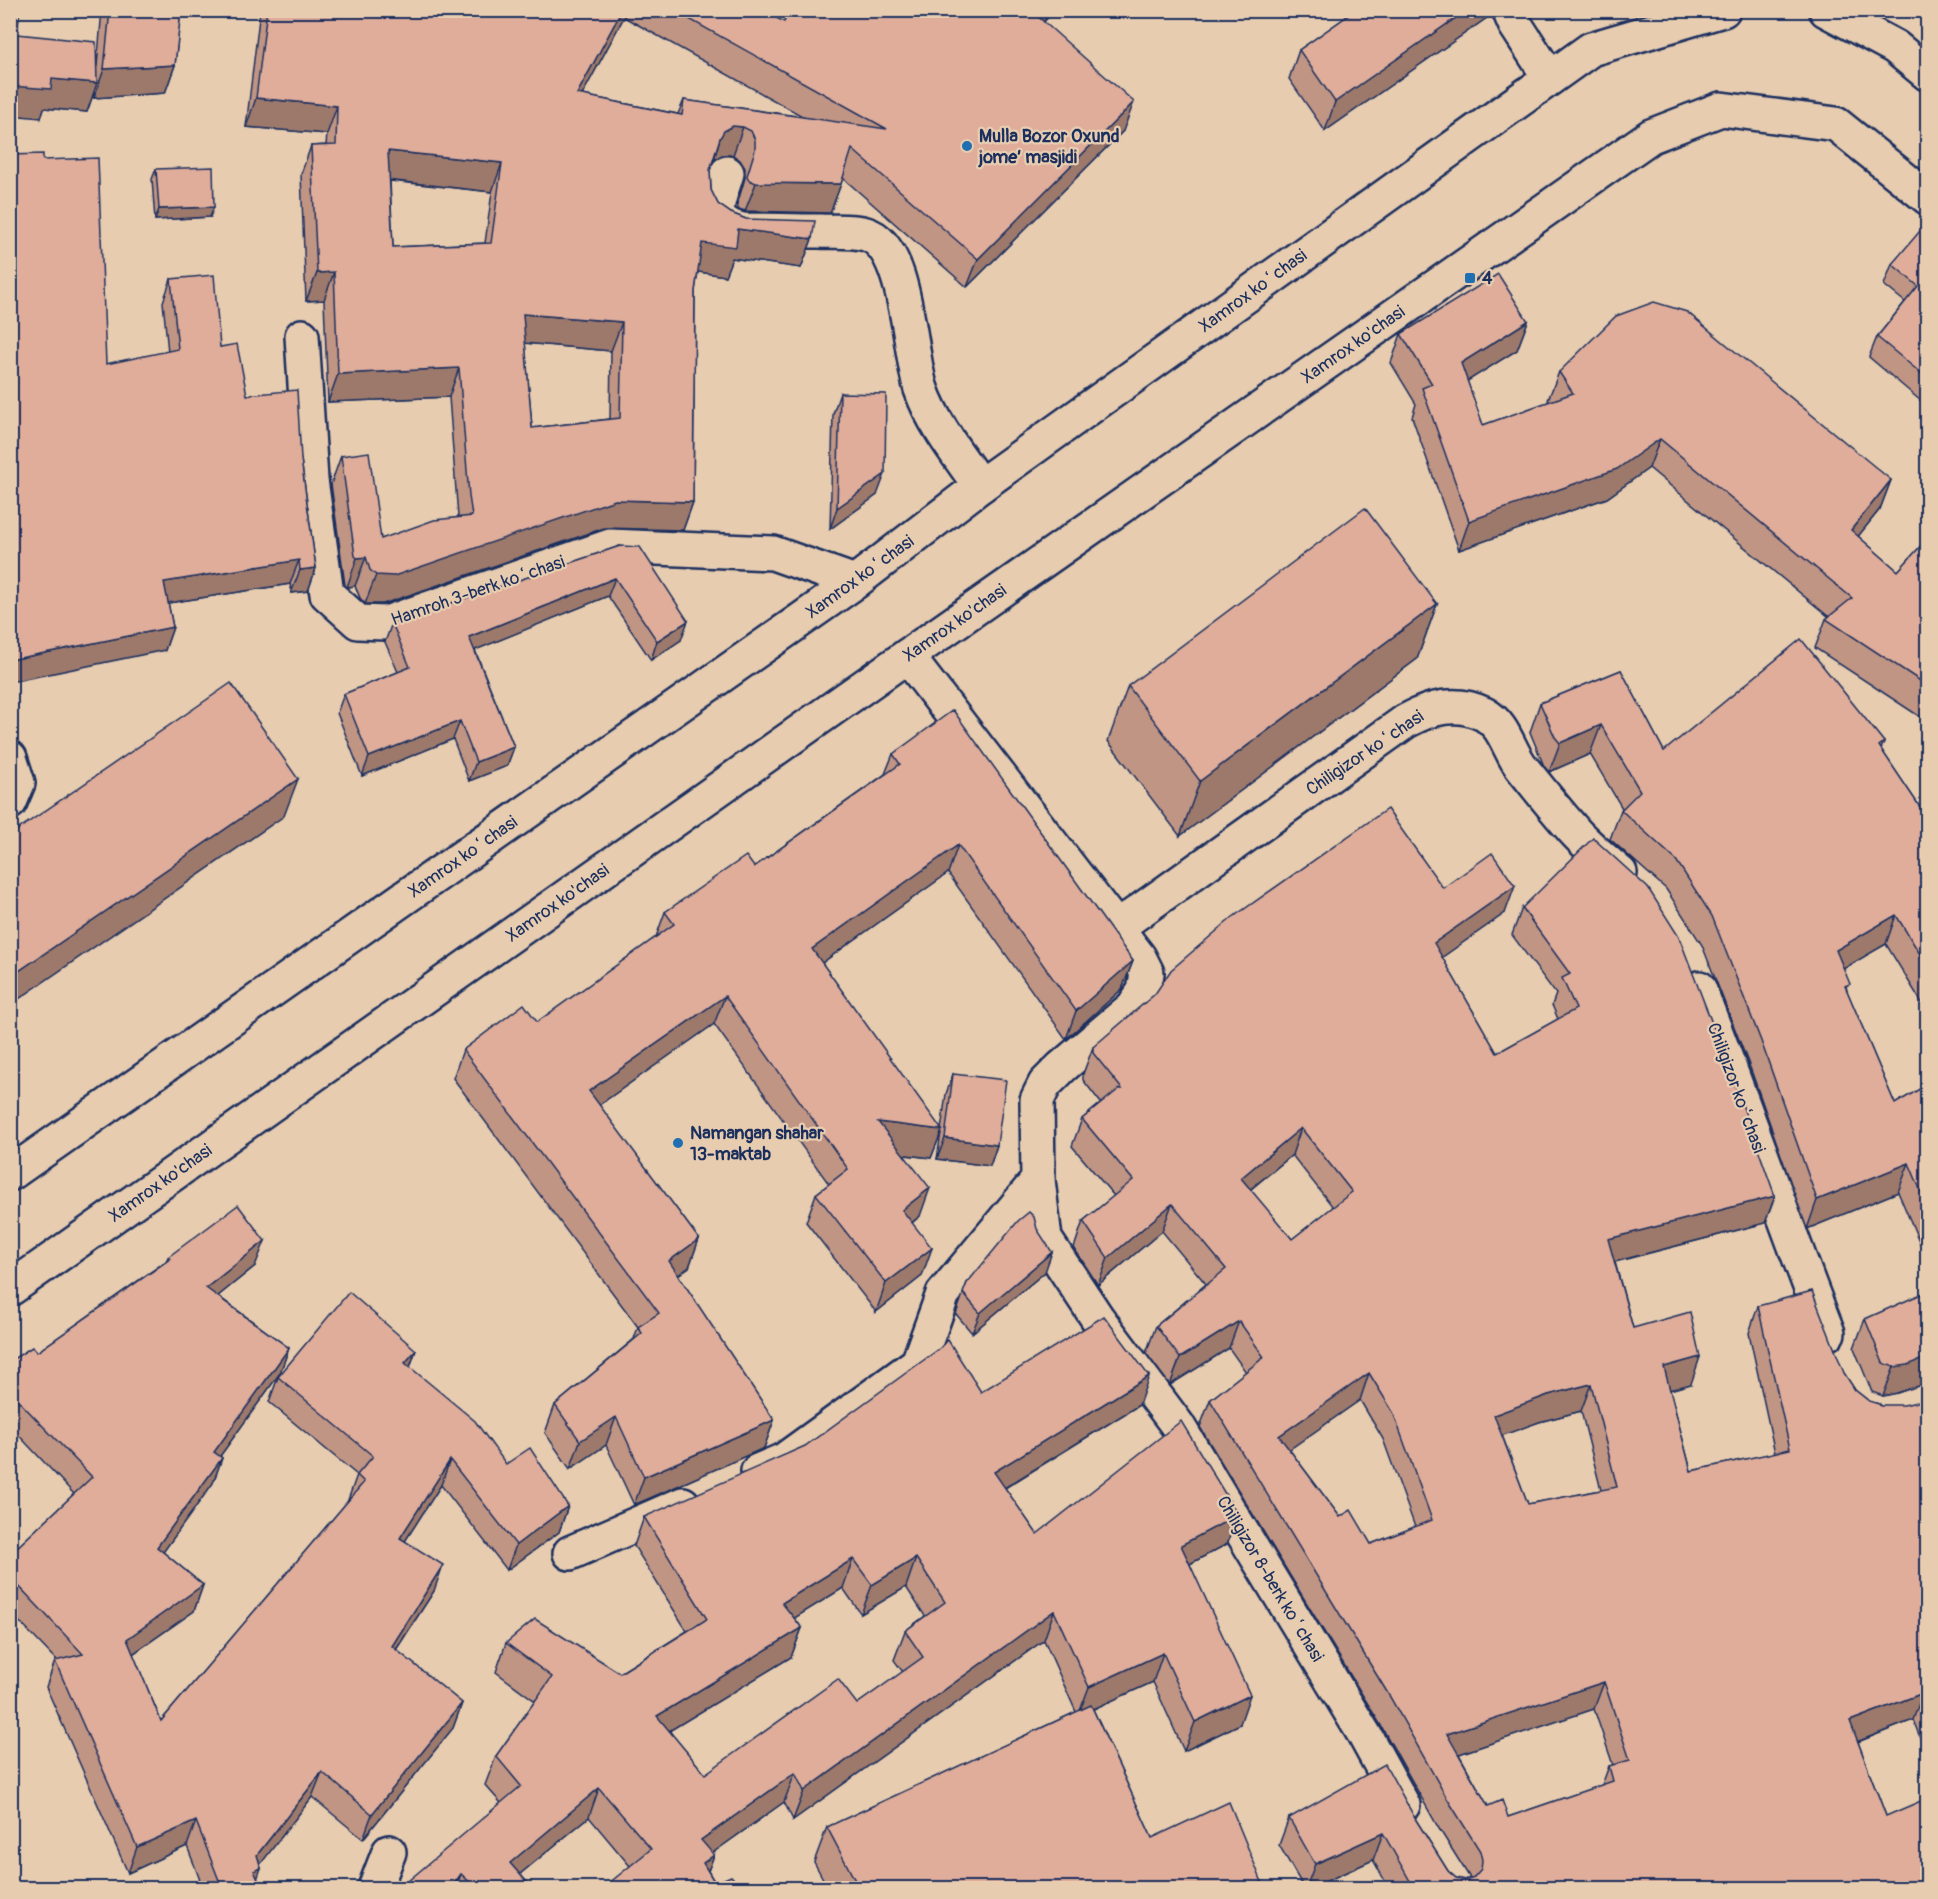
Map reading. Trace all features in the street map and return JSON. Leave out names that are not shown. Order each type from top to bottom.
[{"type":"main road","points":[[1509,10],[1515,24],[1550,78]]},
{"type":"main road","name":"Xamrox koʻchasi","points":[[10,1174],[855,582],[980,486],[1591,49],[1723,10]]},
{"type":"main road","points":[[1826,10],[1895,47],[1928,74]]},
{"type":"main road","name":"Xamrox ko'chasi","points":[[10,1289],[907,656],[1651,136],[1721,109],[1836,124],[1928,198]]},
{"type":"main road","points":[[727,173],[717,207],[719,218],[726,226],[742,230],[844,232],[868,235],[885,249],[894,267],[909,318],[920,387],[928,406],[980,486]]},
{"type":"main road","name":"Hamroh 3-berk koʻchasi","points":[[302,336],[311,480],[327,594],[358,622],[386,622],[610,546],[773,553],[855,582]]},
{"type":"main road","points":[[907,656],[1116,928]]},
{"type":"main road","name":"Chiligizor koʻchasi","points":[[1116,928],[1406,722],[1425,711],[1442,706],[1462,708],[1483,714],[1500,726],[1520,766],[1577,834],[1644,895]]},
{"type":"main road","points":[[10,758],[18,783],[10,802]]},
{"type":"main road","name":"Chiligizor 8-berk koʻchasi","points":[[1116,928],[1139,957],[1147,973],[1144,991],[1133,1007],[1045,1084],[1037,1100],[1038,1180],[1045,1239],[1098,1319],[1178,1426],[1364,1734],[1416,1827]]},
{"type":"main road","name":"Chiligizor koʻchasi","points":[[1690,966],[1733,1077],[1787,1230],[1839,1360]]},
{"type":"main road","points":[[570,1553],[784,1460],[918,1363],[943,1294],[1038,1180]]},
{"type":"main road","points":[[375,1888],[389,1852]]},
{"type":"building","points":[[10,10],[20,10],[17,34],[96,42],[97,83],[52,79],[51,89],[10,86]]},
{"type":"building","points":[[110,10],[181,10],[175,65],[104,69]]},
{"type":"building","points":[[267,10],[622,10],[577,94],[682,115],[684,100],[887,129],[673,10],[762,10],[784,22],[790,10],[1038,10],[1035,14],[1134,102],[978,259],[852,149],[841,184],[756,183],[749,180],[747,176],[755,150],[755,140],[751,131],[733,126],[724,131],[710,170],[711,190],[718,204],[746,219],[815,221],[812,239],[738,229],[736,247],[702,243],[695,291],[693,502],[615,500],[394,576],[376,575],[370,570],[366,557],[357,558],[355,556],[341,456],[369,452],[381,539],[434,520],[472,516],[459,368],[338,374],[334,272],[317,273],[311,146],[336,145],[337,106],[256,98]],"holes":[[[388,151],[502,163],[491,243],[393,247]],[[523,314],[622,322],[620,418],[532,428]]]},
{"type":"building","points":[[1356,10],[1467,10],[1335,102],[1299,50]]},
{"type":"building","points":[[43,154],[43,160],[98,158],[106,364],[178,349],[171,279],[214,275],[220,347],[237,344],[247,395],[297,390],[301,459],[316,568],[300,570],[299,560],[164,582],[173,627],[10,660],[10,155]]},
{"type":"building","points":[[213,167],[214,207],[159,209],[156,169]]},
{"type":"building","points":[[1920,231],[1928,237],[1928,379],[1877,337],[1918,286],[1892,264]]},
{"type":"building","points":[[1498,274],[1528,321],[1461,363],[1483,425],[1573,393],[1559,372],[1616,316],[1654,302],[1687,312],[1891,480],[1851,530],[1898,571],[1928,538],[1928,686],[1826,619],[1852,598],[1660,439],[1617,469],[1469,521],[1422,388],[1432,384],[1401,334]]},
{"type":"building","points":[[840,393],[886,394],[885,474],[837,508]]},
{"type":"building","points":[[1365,508],[1437,604],[1200,781],[1128,686]]},
{"type":"building","points":[[620,546],[640,547],[688,621],[657,641],[615,578],[469,637],[514,747],[476,762],[460,721],[369,757],[344,694],[410,667],[392,623]]},
{"type":"building","points":[[1801,639],[1884,742],[1879,746],[1928,819],[1928,967],[1896,915],[1836,950],[1850,984],[1845,986],[1895,1104],[1928,1084],[1928,1208],[1909,1163],[1817,1200],[1761,1041],[1712,916],[1676,860],[1621,810],[1640,791],[1601,725],[1560,743],[1540,703],[1621,670],[1664,751]]},
{"type":"building","points":[[231,683],[298,779],[10,977],[10,835]]},
{"type":"building","points":[[953,710],[1133,961],[1076,1011],[958,845],[812,949],[942,1130],[878,1122],[930,1188],[902,1210],[932,1248],[886,1283],[816,1194],[848,1169],[725,996],[589,1091],[699,1239],[669,1261],[774,1420],[644,1477],[616,1417],[580,1441],[555,1405],[642,1333],[638,1327],[659,1313],[463,1050],[524,1004],[537,1022],[674,924],[665,912],[746,856],[754,867],[900,764],[893,754]]},
{"type":"building","points":[[1387,809],[1443,888],[1492,853],[1515,886],[1434,943],[1497,1053],[1576,1009],[1562,978],[1570,974],[1522,908],[1593,838],[1648,888],[1679,937],[1775,1196],[1608,1239],[1633,1328],[1690,1312],[1700,1357],[1664,1367],[1691,1471],[1790,1449],[1758,1306],[1812,1291],[1844,1373],[1855,1390],[1869,1401],[1882,1405],[1904,1405],[1921,1401],[1928,1419],[1928,1705],[1923,1693],[1850,1721],[1886,1816],[1928,1798],[1928,1888],[1414,1888],[1383,1833],[1315,1864],[1289,1818],[1385,1764],[1448,1871],[1456,1878],[1465,1880],[1474,1877],[1481,1869],[1482,1860],[1480,1851],[1448,1800],[1390,1697],[1210,1400],[1264,1357],[1239,1321],[1180,1358],[1156,1326],[1226,1269],[1172,1204],[1108,1258],[1083,1221],[1133,1180],[1082,1119],[1122,1089],[1093,1053],[1093,1047],[1155,994],[1171,970],[1233,917]],"holes":[[[1301,1128],[1352,1192],[1292,1239],[1241,1178]],[[1369,1373],[1393,1412],[1432,1520],[1371,1544],[1351,1510],[1340,1517],[1279,1436]],[[1591,1384],[1617,1487],[1528,1504],[1494,1415],[1548,1395]],[[1604,1682],[1630,1760],[1609,1766],[1613,1781],[1508,1817],[1502,1800],[1488,1806],[1447,1734]]]},
{"type":"building","points":[[953,1074],[1006,1080],[997,1145],[945,1138]]},
{"type":"building","points":[[238,1205],[265,1241],[206,1288],[289,1348],[214,1452],[222,1458],[157,1547],[203,1585],[127,1639],[161,1721],[364,1482],[357,1475],[373,1456],[278,1377],[349,1292],[416,1350],[405,1363],[475,1421],[506,1464],[530,1448],[568,1506],[516,1545],[450,1460],[400,1538],[443,1565],[392,1646],[462,1703],[372,1814],[322,1772],[257,1855],[261,1868],[254,1871],[262,1888],[222,1888],[196,1821],[137,1847],[55,1661],[83,1654],[15,1582],[10,1573],[10,1554],[92,1477],[10,1392],[10,1361],[32,1347],[37,1352],[170,1259],[168,1257]]},
{"type":"building","points":[[1029,1212],[1034,1217],[1037,1229],[1052,1252],[980,1313],[963,1293],[967,1283],[1018,1221]]},
{"type":"building","points":[[1928,1291],[1928,1357],[1908,1365],[1894,1367],[1883,1363],[1865,1319]]},
{"type":"building","points":[[1104,1316],[1149,1376],[994,1472],[1037,1534],[1181,1421],[1238,1515],[1181,1545],[1250,1695],[1195,1722],[1163,1653],[1089,1687],[1054,1611],[804,1791],[795,1773],[701,1840],[714,1855],[703,1863],[715,1883],[731,1876],[742,1888],[603,1888],[651,1849],[599,1788],[510,1863],[532,1888],[476,1888],[461,1874],[451,1888],[403,1888],[408,1881],[521,1786],[496,1756],[552,1677],[506,1643],[535,1619],[620,1673],[707,1619],[644,1517],[805,1446],[939,1349],[948,1340],[981,1392]],"holes":[[[916,1558],[945,1602],[905,1631],[923,1657],[857,1704],[838,1679],[705,1774],[657,1716],[802,1628],[782,1603],[853,1559],[872,1585]]]},
{"type":"building","points":[[1091,1705],[1152,1838],[1229,1802],[1262,1882],[1247,1888],[859,1888],[827,1827]]},
{"type":"place","name":"Mulla Bozor Oxund jome’ masjidi","points":[[967,146]]},
{"type":"place","name":"4","points":[[1470,278]]},
{"type":"place","name":"Namangan shahar 13-maktab","points":[[678,1143]]}]
